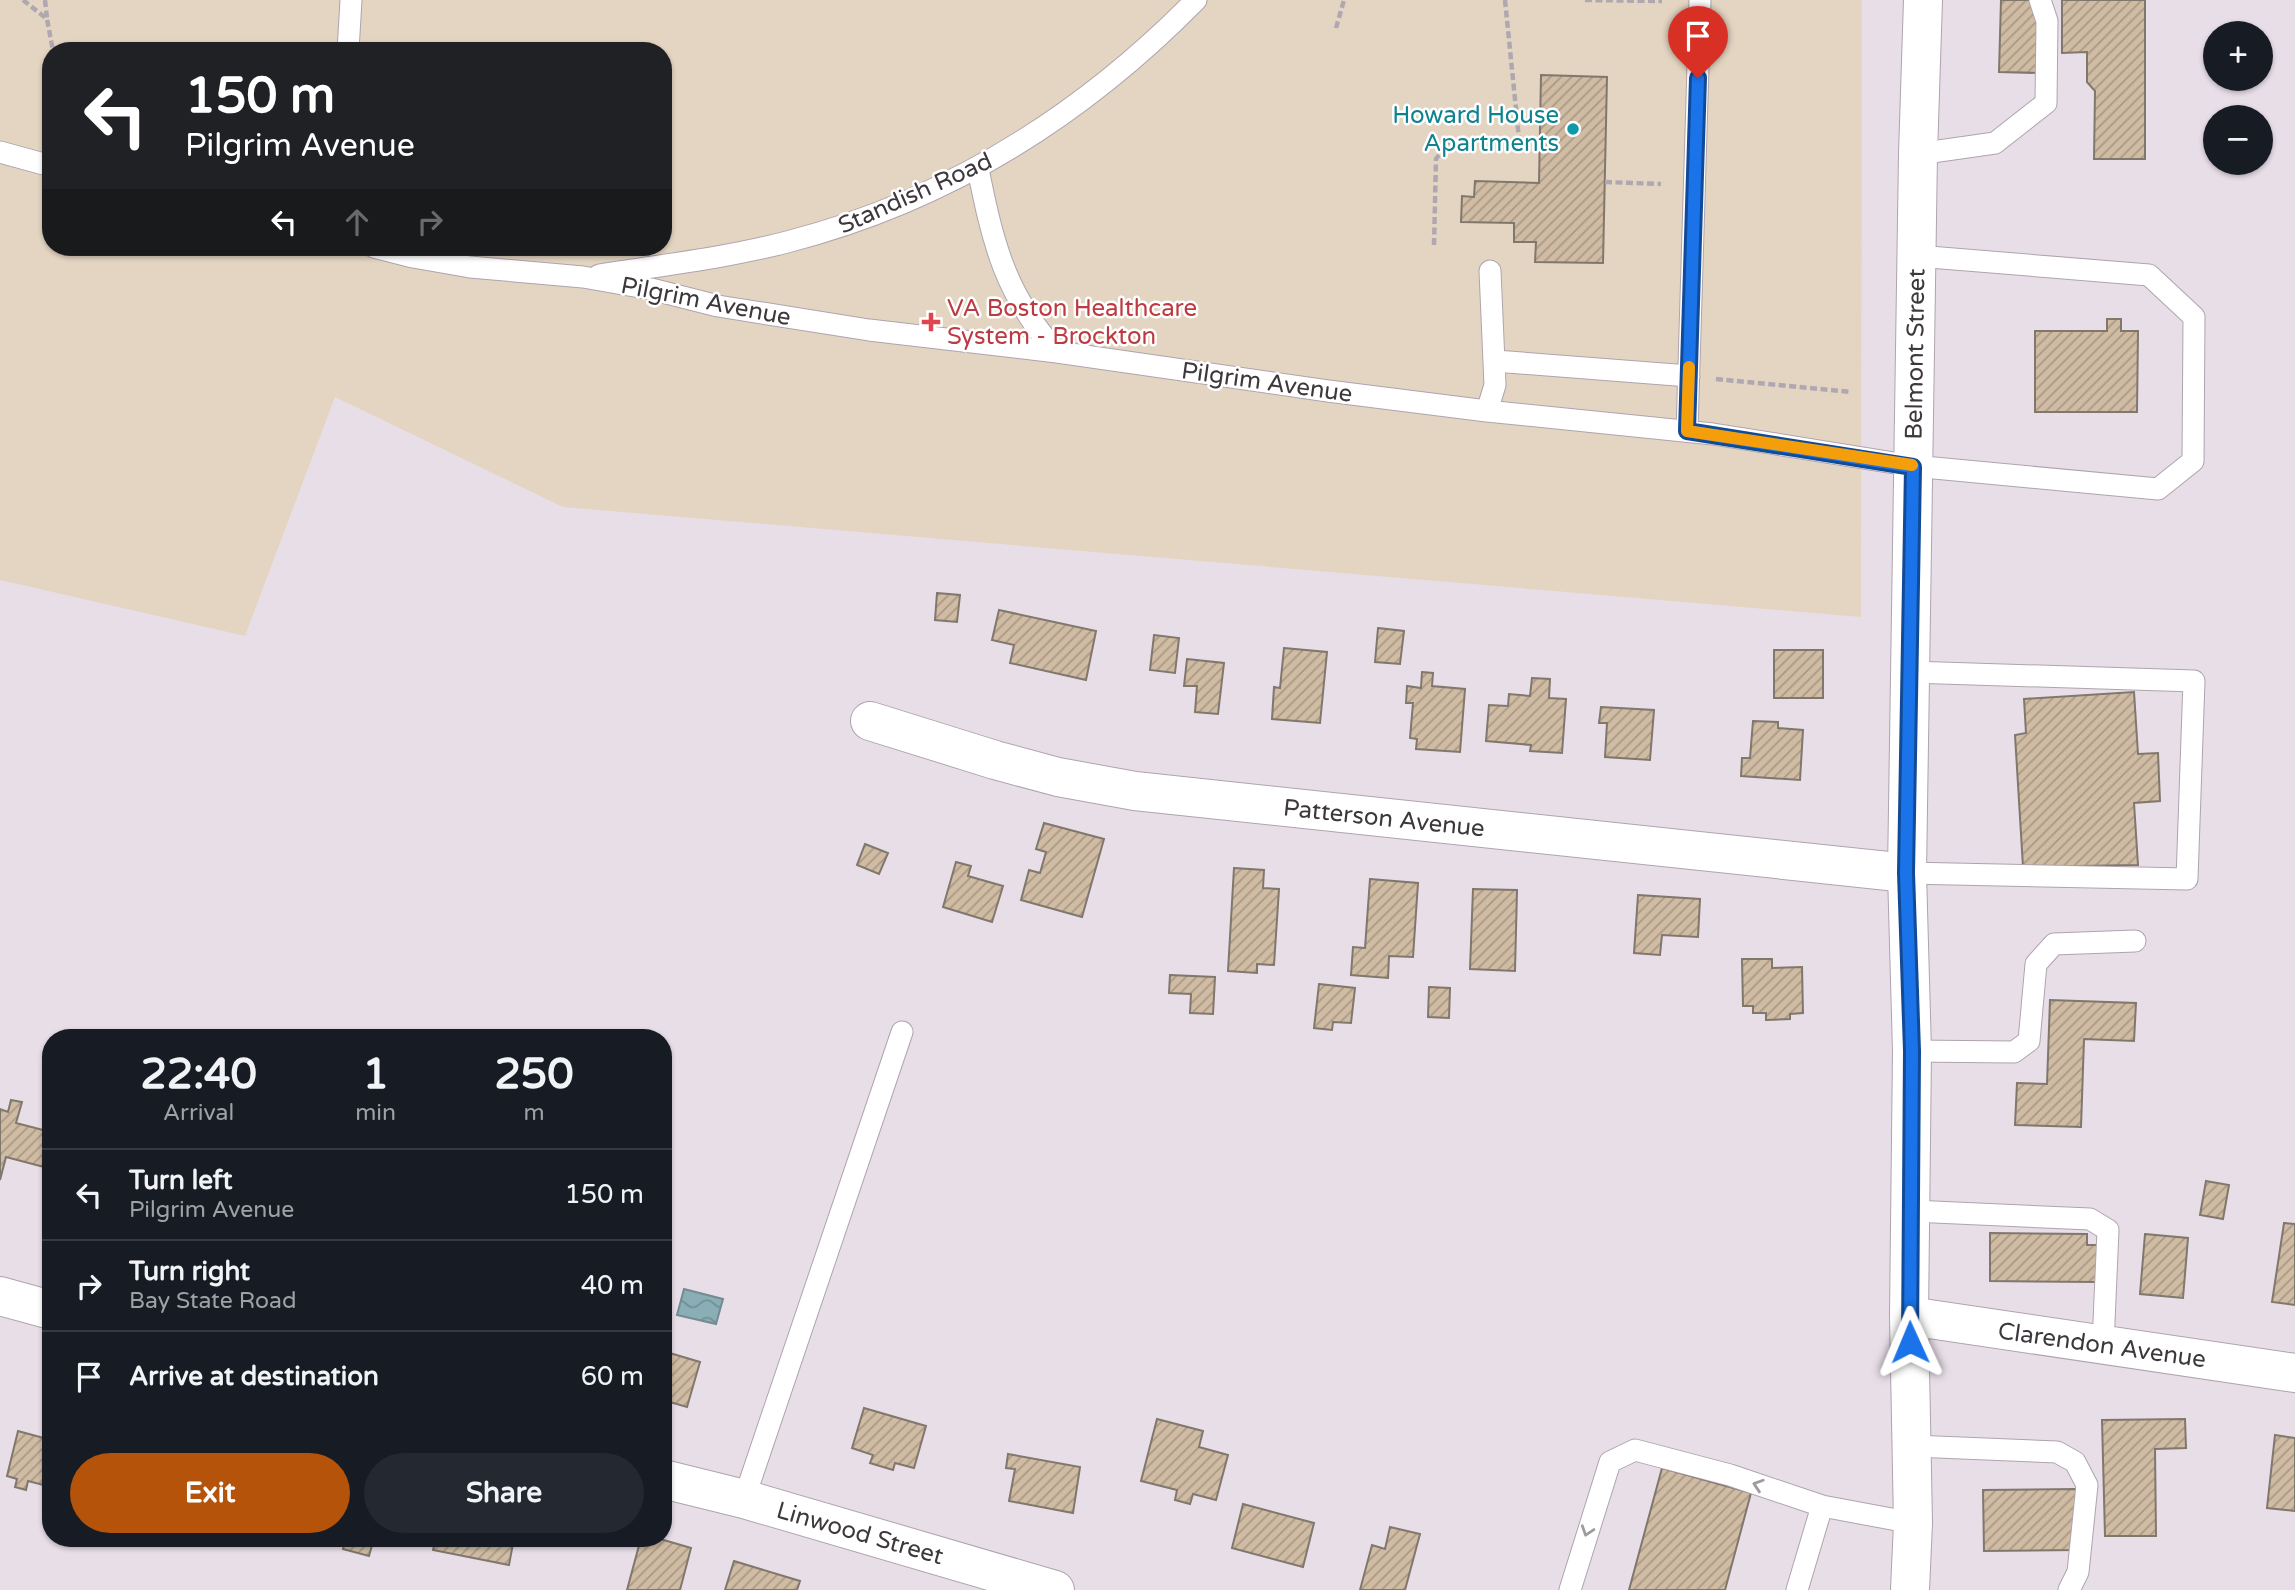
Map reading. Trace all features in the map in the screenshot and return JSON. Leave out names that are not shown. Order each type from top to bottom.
[{"type":"street","name":"Belmont Street","points":[[1910,1590],[1913,1523],[1909,1316],[1912,1051],[1906,873],[1923,0]]},
{"type":"street","name":"Patterson Avenue","points":[[870,721],[1058,777],[1135,791],[1906,873]]},
{"type":"street","points":[[0,1296],[42,1308]]},
{"type":"street","name":"Clarendon Avenue","points":[[1909,1316],[2295,1373]]},
{"type":"street","name":"Linwood Street","points":[[672,1481],[744,1499],[1055,1590]]},
{"type":"lane","points":[[349,42],[351,0]]},
{"type":"lane","name":"Standish Road","points":[[583,277],[751,251],[822,233],[910,200],[978,169],[1062,116],[1133,59],[1196,0]]},
{"type":"lane","points":[[1687,431],[1700,0]]},
{"type":"lane","points":[[1918,154],[1995,143],[2046,103],[2047,21],[2040,0]]},
{"type":"lane","points":[[0,152],[42,164]]},
{"type":"lane","points":[[978,169],[989,221],[1006,277],[1037,329],[1057,352]]},
{"type":"lane","name":"Pilgrim Avenue","points":[[410,256],[470,267],[583,277],[651,289],[718,306],[869,330],[1057,352],[1487,411],[1687,431],[1913,466],[2158,489],[2193,461],[2194,317],[2149,275],[1917,256]]},
{"type":"lane","points":[[1487,411],[1495,385],[1490,271]]},
{"type":"lane","points":[[1495,361],[1689,376]]},
{"type":"lane","points":[[1906,873],[2187,878],[2194,681],[1910,672]]},
{"type":"lane","points":[[1912,1051],[2014,1052],[2029,1041],[2036,964],[2054,944],[2135,941]]},
{"type":"lane","points":[[744,1499],[902,1032]]},
{"type":"lane","points":[[1912,1211],[2090,1219],[2108,1230],[2103,1345]]},
{"type":"lane","points":[[1913,1447],[2057,1452],[2075,1462],[2087,1485],[2078,1572],[2069,1590]]},
{"type":"lane","points":[[1570,1590],[1610,1462],[1635,1450],[1730,1475],[1822,1506],[1913,1523]]},
{"type":"lane","points":[[1797,1590],[1822,1506]]},
{"type":"path","points":[[23,0],[47,19]]},
{"type":"path","points":[[45,0],[51,42]]},
{"type":"path","points":[[1336,28],[1344,0]]},
{"type":"path","points":[[1504,0],[1520,149]]},
{"type":"path","points":[[1585,0],[1662,1]]},
{"type":"path","points":[[1434,245],[1436,159],[1451,139]]},
{"type":"path","points":[[1605,182],[1661,184]]},
{"type":"path","points":[[1689,376],[1851,392]]},
{"type":"shaded area","name":"VA Boston Healthcare System - Brockton","points":[[0,0],[1862,0],[1861,617],[563,507],[335,397],[245,636],[0,580]]},
{"type":"water","points":[[684,1289],[723,1299],[716,1324],[677,1315]]},
{"type":"building","points":[[2001,0],[2041,0],[2039,73],[1999,72]]},
{"type":"building","points":[[2062,0],[2145,0],[2145,159],[2094,159],[2095,91],[2087,82],[2087,52],[2062,53]]},
{"type":"building","name":"Howard House Apartments","points":[[1541,75],[1607,77],[1603,263],[1535,262],[1536,242],[1514,242],[1514,223],[1461,222],[1462,196],[1474,197],[1475,181],[1539,183]]},
{"type":"building","points":[[2107,319],[2121,319],[2121,331],[2138,331],[2137,412],[2035,412],[2035,331],[2107,331]]},
{"type":"building","points":[[937,593],[960,595],[957,622],[935,620]]},
{"type":"building","points":[[999,610],[1096,631],[1086,680],[1010,663],[1014,645],[992,640]]},
{"type":"building","points":[[1378,628],[1404,631],[1400,664],[1375,662]]},
{"type":"building","points":[[1154,635],[1179,638],[1175,673],[1150,670]]},
{"type":"building","points":[[1284,648],[1327,652],[1320,723],[1272,719],[1274,687],[1280,688]]},
{"type":"building","points":[[1774,650],[1823,650],[1823,698],[1774,698]]},
{"type":"building","points":[[1187,659],[1224,663],[1218,714],[1195,712],[1197,686],[1184,686]]},
{"type":"building","points":[[1422,672],[1433,673],[1432,686],[1465,689],[1460,752],[1416,749],[1417,739],[1410,738],[1413,703],[1406,703],[1407,686],[1421,688]]},
{"type":"building","points":[[1532,678],[1550,679],[1549,698],[1566,699],[1562,753],[1530,751],[1531,745],[1486,741],[1489,705],[1508,706],[1509,694],[1530,696]]},
{"type":"building","points":[[2134,692],[2138,754],[2158,753],[2160,801],[2134,803],[2138,865],[2023,867],[2015,735],[2026,733],[2024,699]]},
{"type":"building","points":[[1601,707],[1654,710],[1650,760],[1605,757],[1607,723],[1599,723]]},
{"type":"building","points":[[1753,721],[1778,722],[1778,728],[1803,730],[1800,780],[1741,776],[1742,758],[1750,758]]},
{"type":"building","points":[[1044,823],[1104,839],[1082,917],[1021,900],[1029,870],[1040,873],[1046,852],[1036,849]]},
{"type":"building","points":[[865,844],[888,853],[879,874],[857,865]]},
{"type":"building","points":[[956,862],[971,866],[968,876],[1003,886],[992,922],[943,907]]},
{"type":"building","points":[[1234,868],[1264,870],[1263,888],[1279,889],[1274,965],[1257,964],[1257,973],[1228,971]]},
{"type":"building","points":[[1370,879],[1418,883],[1413,957],[1389,956],[1388,978],[1351,975],[1353,947],[1365,948]]},
{"type":"building","points":[[1473,889],[1517,890],[1515,971],[1470,969]]},
{"type":"building","points":[[1638,895],[1700,899],[1698,937],[1662,935],[1660,955],[1634,953]]},
{"type":"building","points":[[1742,959],[1772,959],[1772,968],[1802,967],[1803,1013],[1790,1014],[1790,1019],[1766,1020],[1766,1013],[1753,1013],[1753,1006],[1743,1006]]},
{"type":"building","points":[[1170,975],[1215,977],[1213,1014],[1190,1013],[1191,994],[1169,993]]},
{"type":"building","points":[[1319,984],[1355,988],[1351,1023],[1333,1022],[1332,1030],[1314,1028]]},
{"type":"building","points":[[1429,987],[1450,988],[1449,1018],[1428,1017]]},
{"type":"building","points":[[2050,1000],[2136,1003],[2134,1041],[2084,1039],[2081,1127],[2015,1125],[2017,1083],[2047,1084]]},
{"type":"building","points":[[11,1100],[22,1102],[16,1123],[42,1130],[42,1166],[6,1157],[0,1180],[0,1109],[8,1112]]},
{"type":"building","points":[[2206,1181],[2229,1185],[2223,1219],[2200,1215]]},
{"type":"building","points":[[2284,1223],[2295,1224],[2295,1305],[2272,1302]]},
{"type":"building","points":[[1990,1233],[2087,1234],[2087,1245],[2097,1245],[2097,1282],[1990,1281]]},
{"type":"building","points":[[2145,1234],[2188,1238],[2183,1298],[2140,1294]]},
{"type":"building","points":[[672,1354],[700,1362],[687,1407],[672,1403]]},
{"type":"building","points":[[864,1408],[926,1426],[914,1468],[895,1463],[893,1470],[870,1463],[873,1455],[852,1448]]},
{"type":"building","points":[[1157,1419],[1203,1431],[1199,1447],[1228,1455],[1216,1500],[1193,1494],[1190,1504],[1175,1500],[1177,1490],[1141,1481]]},
{"type":"building","points":[[2185,1419],[2186,1448],[2155,1449],[2156,1536],[2105,1536],[2102,1420]]},
{"type":"building","points":[[18,1431],[42,1438],[42,1485],[28,1481],[26,1490],[15,1487],[17,1479],[7,1476]]},
{"type":"building","points":[[2275,1435],[2295,1438],[2295,1511],[2267,1508]]},
{"type":"building","points":[[1008,1454],[1080,1467],[1073,1513],[1009,1501],[1015,1469],[1006,1468]]},
{"type":"building","points":[[1662,1468],[1751,1493],[1725,1590],[1629,1590]]},
{"type":"building","points":[[2076,1489],[2076,1550],[1984,1551],[1983,1490]]},
{"type":"building","points":[[1243,1504],[1314,1523],[1303,1567],[1232,1548]]},
{"type":"building","points":[[1390,1527],[1420,1534],[1405,1590],[1360,1590],[1372,1545],[1385,1549]]},
{"type":"building","points":[[672,1542],[691,1548],[680,1590],[627,1590],[639,1547],[672,1547]]},
{"type":"building","points":[[344,1547],[372,1547],[369,1556]]},
{"type":"building","points":[[434,1547],[512,1547],[509,1565],[433,1550]]},
{"type":"building","points":[[734,1561],[800,1581],[797,1590],[725,1590]]},
{"type":"slow traffic","points":[[1689,367],[1687,431],[1912,465]]},
{"type":"place","name":"Howard House Apartments","points":[[1573,129]]},
{"type":"place","name":"VA Boston Healthcare System - Brockton","points":[[931,322]]},
{"type":"route","points":[[1698,78],[1687,431],[1913,466],[1906,873],[1912,1051],[1910,1342]]}]
